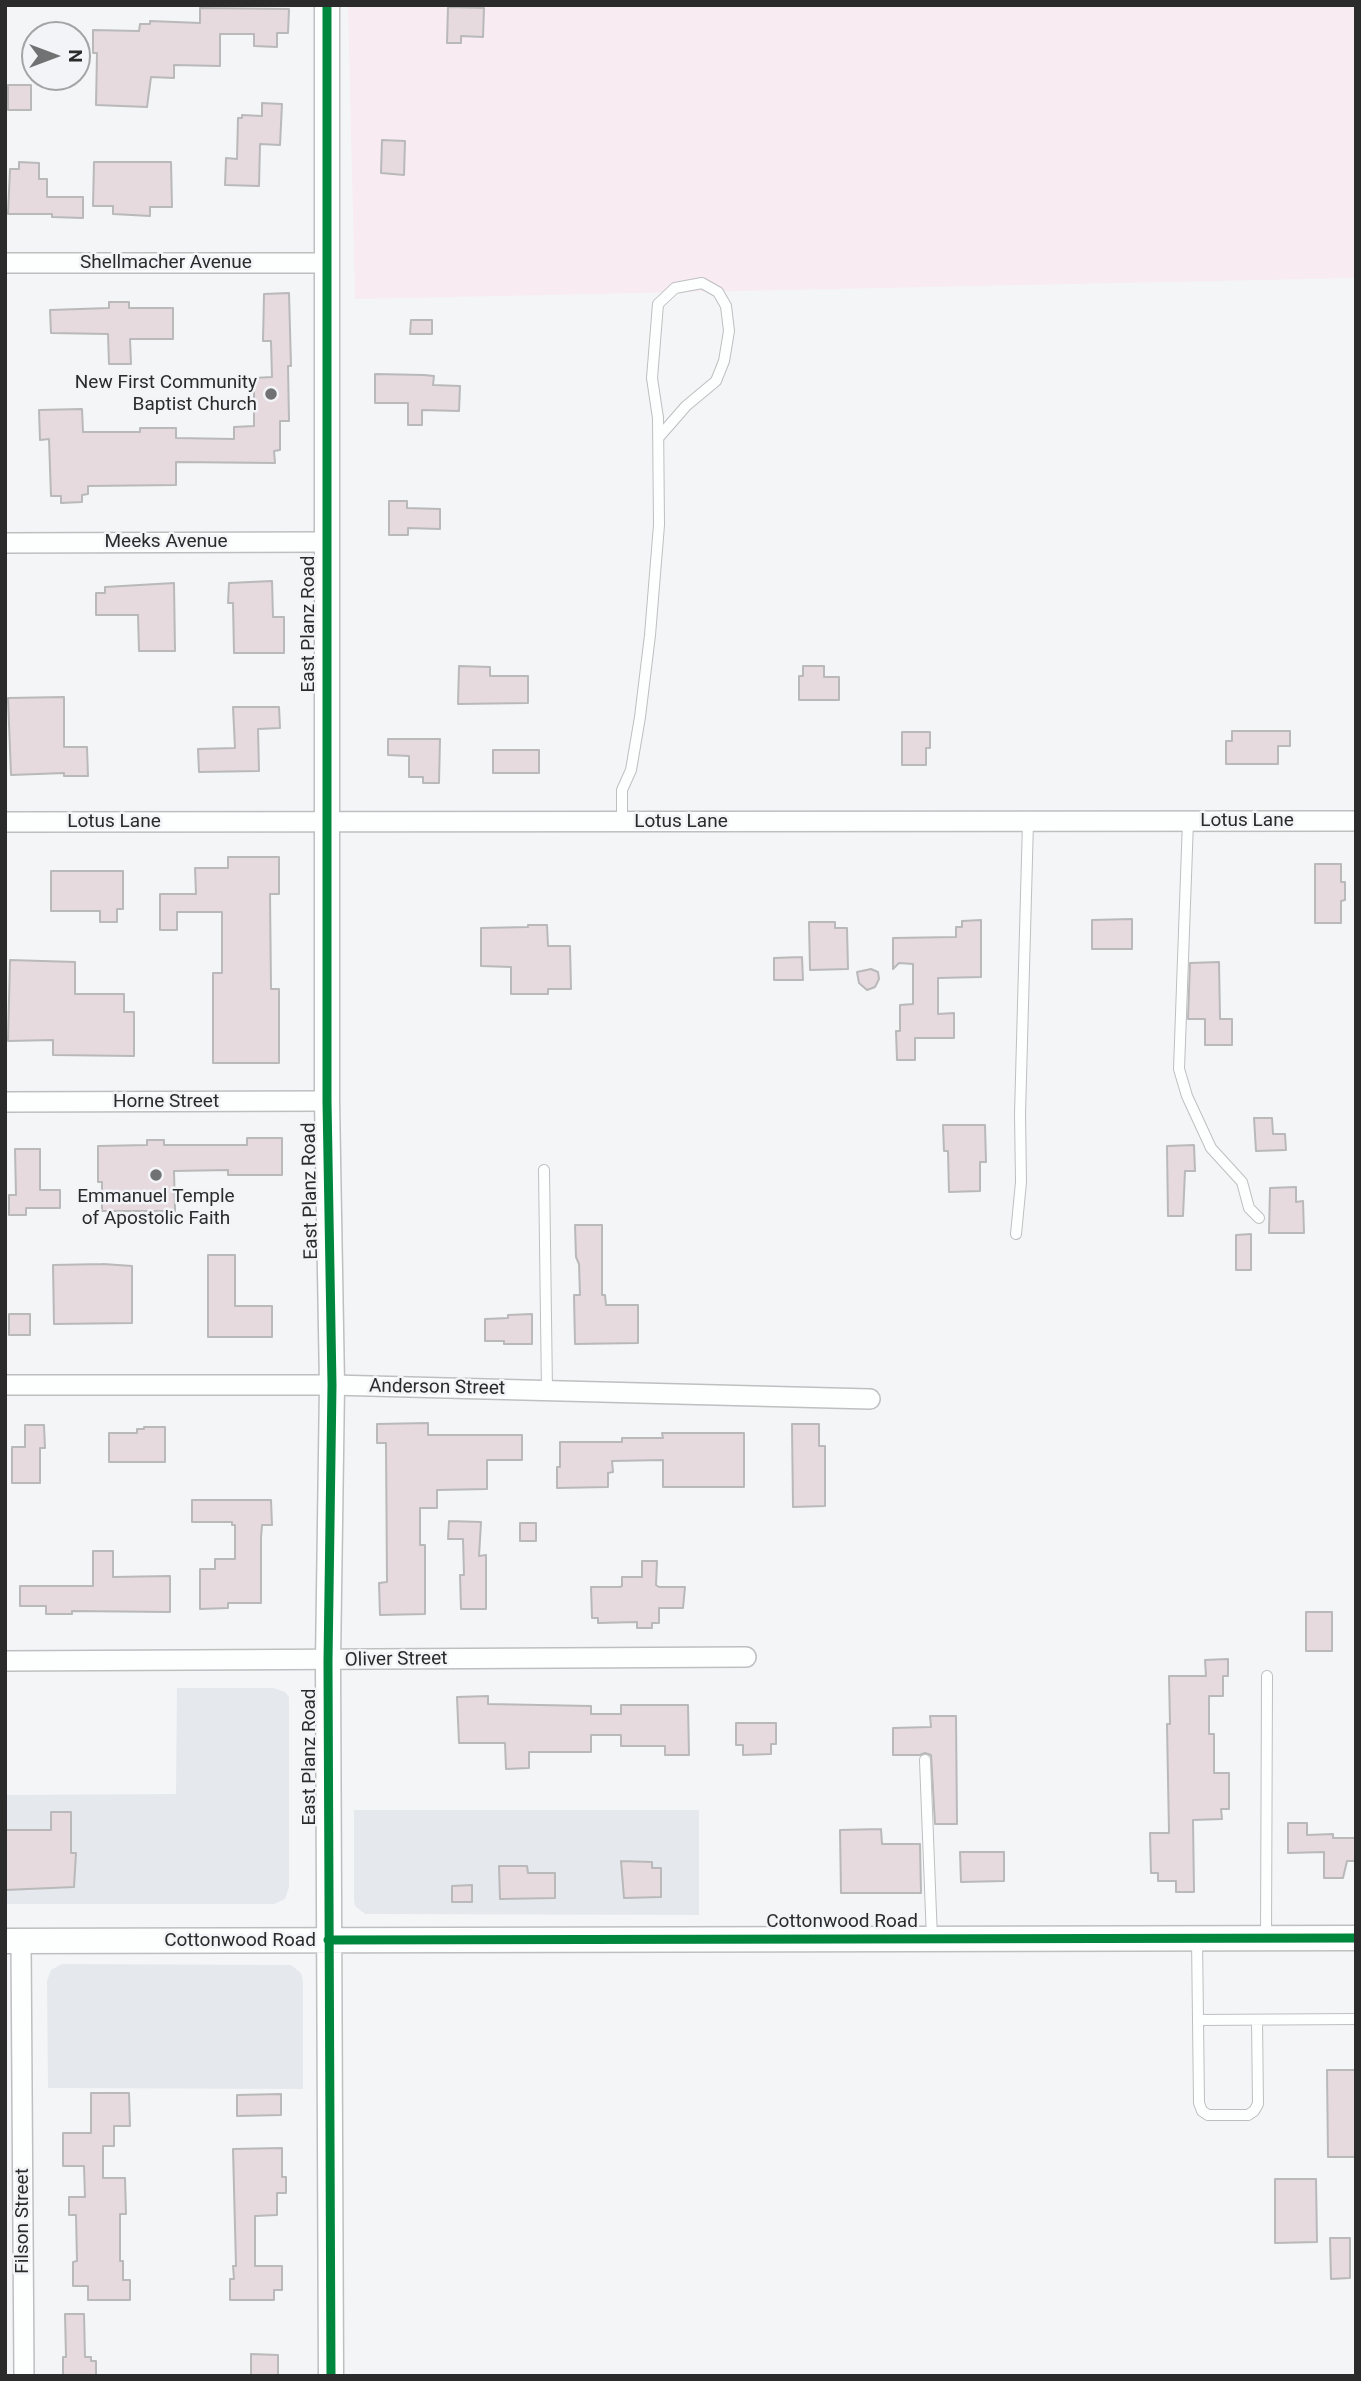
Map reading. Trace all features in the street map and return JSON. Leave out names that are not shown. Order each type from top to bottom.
[{"type":"street","name":"East Planz Road","points":[[327,5],[327,1101],[331,1385],[328,1940],[331,2376]]},
{"type":"street","name":"Shellmacher Avenue","points":[[5,263],[327,263]]},
{"type":"street","name":"Meeks Avenue","points":[[5,542],[327,542]]},
{"type":"street","name":"Lotus Lane","points":[[5,822],[1356,821]]},
{"type":"street","name":"Horne Street","points":[[5,1102],[327,1101]]},
{"type":"street","name":"Anderson Street","points":[[5,1384],[331,1385],[870,1399]]},
{"type":"street","name":"Oliver Street","points":[[5,1661],[746,1657]]},
{"type":"street","name":"Cottonwood Road","points":[[13,1941],[1356,1938]]},
{"type":"street","name":"Filson Street","points":[[13,1941],[24,2376]]},
{"type":"lane","points":[[622,822],[622,790],[631,770],[650,635],[659,525],[659,437],[659,418],[652,378],[658,304],[675,288],[702,284],[718,292],[726,306],[729,331],[724,361],[716,381],[686,406],[659,437]]},
{"type":"lane","points":[[1188,821],[1179,1069],[1187,1096],[1212,1148],[1242,1182],[1249,1208],[1259,1218]]},
{"type":"lane","points":[[1016,1234],[1021,1182],[1020,1114],[1028,822]]},
{"type":"lane","points":[[544,1170],[547,1391]]},
{"type":"lane","points":[[1266,1939],[1267,1676]]},
{"type":"lane","points":[[925,1760],[932,1939]]},
{"type":"lane","points":[[1198,1939],[1199,2102],[1202,2111],[1208,2115],[1248,2115],[1258,2104],[1257,2020]]},
{"type":"lane","points":[[1198,2020],[1356,2019]]},
{"type":"shaded area","points":[[348,5],[1356,5],[1356,278],[355,299]]},
{"type":"shaded area","points":[[177,1688],[273,1688],[285,1692],[289,1697],[289,1887],[285,1899],[274,1904],[5,1904],[5,1795],[176,1794]]},
{"type":"shaded area","points":[[354,1810],[699,1810],[699,1915],[365,1914],[355,1906],[354,1900]]},
{"type":"shaded area","points":[[62,1964],[291,1965],[301,1973],[303,1981],[303,2089],[48,2088],[47,1981],[51,1970]]},
{"type":"building","points":[[448,7],[484,8],[483,37],[461,36],[461,43],[447,43]]},
{"type":"building","points":[[200,8],[289,9],[288,33],[277,33],[277,47],[254,46],[254,34],[220,34],[220,66],[174,65],[174,78],[151,77],[147,107],[96,105],[97,53],[93,53],[93,30],[139,31],[140,24],[150,24],[150,21],[200,23]]},
{"type":"building","points":[[8,85],[21,85],[21,91],[31,91],[31,110],[8,110]]},
{"type":"building","points":[[262,103],[282,104],[280,145],[260,144],[259,186],[225,185],[226,158],[237,159],[238,118],[242,118],[242,115],[262,116]]},
{"type":"building","points":[[382,140],[405,141],[404,175],[381,173]]},
{"type":"building","points":[[19,162],[39,163],[39,179],[47,179],[47,197],[83,197],[83,218],[52,217],[52,214],[8,214],[10,169],[19,169]]},
{"type":"building","points":[[94,162],[171,162],[172,207],[150,207],[150,216],[113,214],[113,206],[93,206]]},
{"type":"building","points":[[289,293],[289,421],[280,421],[280,450],[274,451],[275,463],[176,462],[176,485],[88,486],[88,494],[82,495],[82,502],[61,503],[61,496],[51,496],[49,439],[40,440],[39,410],[82,409],[83,432],[140,432],[140,428],[176,428],[176,438],[234,439],[234,427],[254,426],[254,378],[272,377],[271,341],[263,341],[264,294]]},
{"type":"building","points":[[109,302],[129,302],[129,308],[173,308],[173,339],[130,339],[131,364],[109,364],[108,334],[51,333],[50,310],[109,308]]},
{"type":"building","points":[[411,320],[432,320],[432,334],[410,334]]},
{"type":"building","points":[[375,374],[434,376],[433,385],[460,386],[459,411],[422,410],[422,425],[408,425],[408,403],[375,403]]},
{"type":"building","points":[[389,501],[407,501],[407,508],[440,509],[440,529],[408,528],[408,535],[389,535]]},
{"type":"building","points":[[272,581],[273,617],[284,617],[284,653],[234,653],[233,603],[228,603],[229,583]]},
{"type":"building","points":[[174,583],[175,651],[139,651],[138,615],[96,615],[96,593],[105,593],[105,587]]},
{"type":"building","points":[[459,666],[490,667],[490,676],[528,676],[528,703],[458,704]]},
{"type":"building","points":[[803,666],[824,666],[824,677],[839,677],[839,700],[799,700],[799,676],[803,676]]},
{"type":"building","points":[[64,697],[64,747],[87,747],[88,776],[64,776],[64,773],[11,775],[8,698]]},
{"type":"building","points":[[233,707],[279,707],[280,728],[258,729],[259,771],[199,772],[198,749],[235,748]]},
{"type":"building","points":[[1232,731],[1290,731],[1290,746],[1278,746],[1278,764],[1226,764],[1226,741],[1232,741]]},
{"type":"building","points":[[902,732],[930,732],[926,765],[902,765]]},
{"type":"building","points":[[388,739],[440,739],[439,783],[423,783],[423,777],[409,777],[409,756],[388,755]]},
{"type":"building","points":[[493,750],[539,750],[539,773],[493,773]]},
{"type":"building","points":[[228,857],[279,857],[279,894],[270,894],[271,989],[279,989],[279,1063],[213,1063],[213,973],[222,973],[222,912],[177,912],[177,930],[160,930],[160,894],[196,894],[195,868],[228,868]]},
{"type":"building","points":[[1315,864],[1341,864],[1345,900],[1341,901],[1341,923],[1315,923]]},
{"type":"building","points":[[51,871],[123,871],[123,909],[117,909],[117,922],[100,922],[100,911],[51,911]]},
{"type":"building","points":[[1132,919],[1132,949],[1092,949],[1092,920]]},
{"type":"building","points":[[981,920],[981,977],[938,978],[938,1014],[954,1013],[954,1038],[915,1038],[915,1060],[897,1060],[896,1031],[900,1031],[900,1005],[913,1004],[913,964],[899,963],[893,969],[893,938],[956,937],[956,927],[962,927],[962,921]]},
{"type":"building","points":[[809,922],[835,922],[835,928],[847,928],[848,969],[810,970]]},
{"type":"building","points":[[547,925],[548,946],[570,946],[571,989],[548,989],[548,994],[511,994],[511,967],[481,966],[481,928]]},
{"type":"building","points":[[802,957],[803,980],[774,980],[774,958]]},
{"type":"building","points":[[10,960],[75,962],[75,994],[124,994],[124,1012],[134,1012],[134,1056],[53,1055],[53,1040],[8,1041]]},
{"type":"building","points":[[1219,962],[1220,1019],[1232,1019],[1232,1045],[1205,1045],[1205,1019],[1188,1019],[1190,963]]},
{"type":"building","points":[[871,969],[878,972],[879,979],[875,987],[867,990],[859,983],[857,972]]},
{"type":"building","points":[[1254,1118],[1272,1118],[1273,1134],[1285,1134],[1286,1150],[1256,1151]]},
{"type":"building","points":[[943,1125],[985,1125],[986,1162],[980,1162],[980,1191],[949,1192],[948,1151],[944,1151]]},
{"type":"building","points":[[247,1138],[282,1138],[282,1175],[228,1175],[228,1170],[174,1171],[175,1211],[102,1211],[102,1182],[98,1182],[98,1146],[147,1145],[147,1140],[164,1140],[164,1145],[247,1145]]},
{"type":"building","points":[[1194,1145],[1195,1171],[1185,1171],[1183,1216],[1168,1216],[1167,1146]]},
{"type":"building","points":[[15,1149],[40,1149],[40,1190],[60,1190],[60,1208],[26,1208],[26,1215],[9,1215],[9,1195],[16,1195]]},
{"type":"building","points":[[1296,1187],[1296,1202],[1303,1201],[1304,1233],[1269,1233],[1270,1188]]},
{"type":"building","points":[[575,1225],[602,1225],[602,1295],[605,1295],[606,1305],[638,1305],[638,1343],[575,1344],[574,1295],[580,1295]]},
{"type":"building","points":[[1251,1234],[1251,1270],[1236,1270],[1236,1235]]},
{"type":"building","points":[[208,1255],[235,1255],[235,1306],[272,1306],[272,1337],[208,1337]]},
{"type":"building","points":[[53,1265],[132,1266],[132,1323],[54,1324]]},
{"type":"building","points":[[9,1314],[30,1314],[30,1335],[9,1335]]},
{"type":"building","points":[[532,1314],[532,1344],[485,1341],[485,1319]]},
{"type":"building","points":[[428,1423],[428,1435],[522,1435],[522,1460],[487,1460],[487,1489],[437,1490],[437,1508],[420,1508],[420,1545],[425,1545],[425,1614],[380,1615],[379,1583],[387,1582],[386,1443],[377,1443],[377,1424]]},
{"type":"building","points":[[792,1424],[819,1424],[819,1446],[825,1446],[825,1506],[793,1507]]},
{"type":"building","points":[[25,1425],[44,1425],[45,1448],[40,1448],[40,1483],[12,1483],[12,1447],[25,1447]]},
{"type":"building","points":[[165,1427],[165,1462],[109,1462],[109,1433],[137,1433],[137,1429]]},
{"type":"building","points":[[662,1433],[744,1433],[744,1487],[663,1487],[663,1460],[612,1461],[613,1472],[608,1473],[608,1487],[557,1488],[560,1442],[622,1442],[622,1438],[663,1438]]},
{"type":"building","points":[[192,1500],[271,1500],[272,1525],[262,1525],[261,1603],[228,1603],[228,1608],[200,1609],[200,1569],[215,1569],[215,1559],[235,1559],[235,1525],[232,1525],[232,1522],[192,1522]]},
{"type":"building","points":[[449,1521],[481,1522],[479,1556],[486,1555],[486,1609],[461,1609],[463,1539],[448,1539]]},
{"type":"building","points":[[520,1523],[536,1523],[536,1541],[520,1541]]},
{"type":"building","points":[[93,1551],[113,1551],[113,1577],[170,1576],[170,1612],[72,1611],[72,1614],[46,1614],[46,1606],[20,1606],[20,1586],[93,1586]]},
{"type":"building","points":[[642,1561],[657,1561],[656,1585],[659,1587],[685,1587],[683,1608],[659,1608],[659,1623],[652,1623],[652,1628],[637,1628],[637,1622],[598,1623],[598,1618],[592,1618],[591,1587],[620,1587],[622,1577],[642,1577]]},
{"type":"building","points":[[1306,1612],[1332,1612],[1332,1651],[1306,1651]]},
{"type":"building","points":[[1228,1659],[1228,1676],[1223,1676],[1223,1696],[1209,1696],[1209,1734],[1214,1734],[1214,1773],[1229,1773],[1229,1809],[1221,1809],[1222,1819],[1193,1820],[1194,1892],[1176,1892],[1176,1881],[1158,1881],[1158,1873],[1151,1873],[1150,1833],[1169,1833],[1169,1676],[1206,1676],[1205,1660]]},
{"type":"building","points":[[488,1696],[488,1704],[591,1706],[591,1714],[621,1714],[621,1705],[688,1705],[689,1755],[665,1755],[665,1746],[621,1746],[621,1735],[591,1735],[591,1752],[529,1752],[529,1768],[506,1769],[505,1743],[459,1743],[457,1697]]},
{"type":"building","points":[[930,1716],[956,1716],[957,1824],[935,1824],[931,1755],[893,1755],[893,1728],[931,1727]]},
{"type":"building","points":[[736,1723],[776,1723],[776,1744],[771,1744],[771,1754],[743,1755],[743,1745],[736,1745]]},
{"type":"building","points":[[51,1812],[71,1812],[71,1853],[76,1853],[74,1887],[5,1890],[5,1830],[51,1830]]},
{"type":"building","points":[[1288,1823],[1307,1823],[1307,1835],[1333,1834],[1333,1838],[1356,1838],[1356,1861],[1347,1861],[1343,1878],[1324,1878],[1324,1852],[1288,1853]]},
{"type":"building","points":[[881,1829],[882,1844],[920,1844],[921,1893],[841,1893],[840,1830]]},
{"type":"building","points":[[960,1852],[1004,1852],[1004,1881],[961,1882]]},
{"type":"building","points":[[621,1861],[652,1862],[652,1868],[661,1868],[661,1897],[624,1898]]},
{"type":"building","points":[[499,1866],[527,1866],[528,1873],[555,1873],[555,1898],[500,1899]]},
{"type":"building","points":[[472,1885],[472,1902],[452,1902],[452,1886]]},
{"type":"building","points":[[1327,2070],[1356,2070],[1356,2157],[1328,2157]]},
{"type":"building","points":[[91,2093],[129,2093],[130,2126],[114,2126],[114,2146],[103,2146],[103,2178],[125,2178],[126,2214],[120,2214],[120,2261],[123,2261],[123,2280],[130,2280],[130,2300],[88,2300],[88,2286],[73,2286],[73,2262],[77,2261],[76,2215],[69,2215],[69,2197],[85,2197],[84,2166],[63,2166],[63,2133],[91,2133]]},
{"type":"building","points":[[281,2094],[281,2115],[237,2116],[237,2095]]},
{"type":"building","points":[[282,2148],[282,2177],[286,2177],[286,2193],[277,2193],[277,2215],[255,2216],[255,2266],[282,2266],[282,2290],[274,2290],[274,2300],[230,2300],[230,2279],[234,2279],[233,2266],[236,2266],[233,2149]]},
{"type":"building","points":[[1275,2179],[1316,2179],[1317,2242],[1275,2243]]},
{"type":"building","points":[[1330,2238],[1350,2238],[1350,2278],[1331,2279]]},
{"type":"building","points":[[65,2314],[84,2314],[85,2357],[96,2361],[96,2376],[63,2376],[63,2357],[66,2357]]},
{"type":"building","points":[[251,2354],[278,2355],[278,2376],[251,2376]]},
{"type":"cycle path","points":[[327,5],[327,1101],[332,1385],[328,1661],[331,2376]]},
{"type":"cycle path","points":[[328,1940],[1356,1938]]},
{"type":"place","name":"New First Community Baptist Church","points":[[271,394]]},
{"type":"place","name":"Emmanuel Temple of Apostolic Faith","points":[[156,1175]]}]
